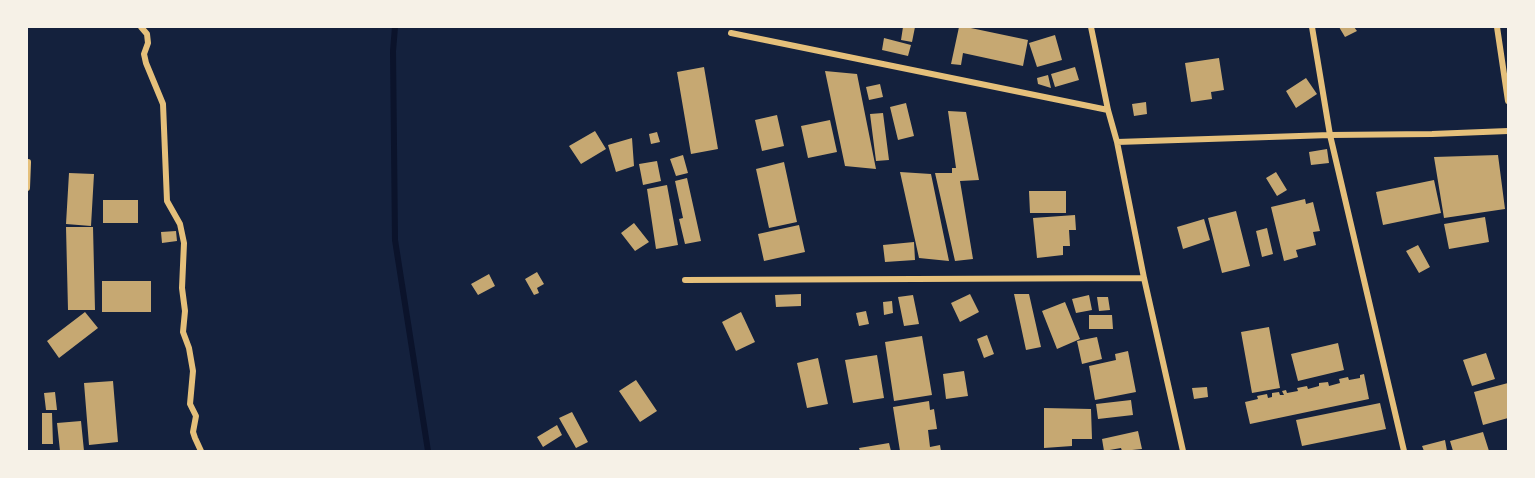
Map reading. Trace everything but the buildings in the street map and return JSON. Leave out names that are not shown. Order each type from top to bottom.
[{"type":"street","points":[[141,27],[147,34],[148,43],[144,54],[146,63],[163,104],[167,201],[180,224],[184,243],[183,332],[194,370],[190,404],[196,416],[193,432],[201,451]]},
{"type":"street","points":[[1090,27],[1183,451]]},
{"type":"street","points":[[1311,27],[1330,135],[1404,451]]},
{"type":"street","points":[[1497,27],[1508,101]]},
{"type":"street","points":[[732,33],[1108,110]]},
{"type":"street","points":[[1117,142],[1508,131]]},
{"type":"street","points":[[27,188],[28,162]]},
{"type":"street","points":[[685,280],[1144,278]]},
{"type":"waterway","points":[[395,27],[393,51],[395,240],[428,451]]}]
